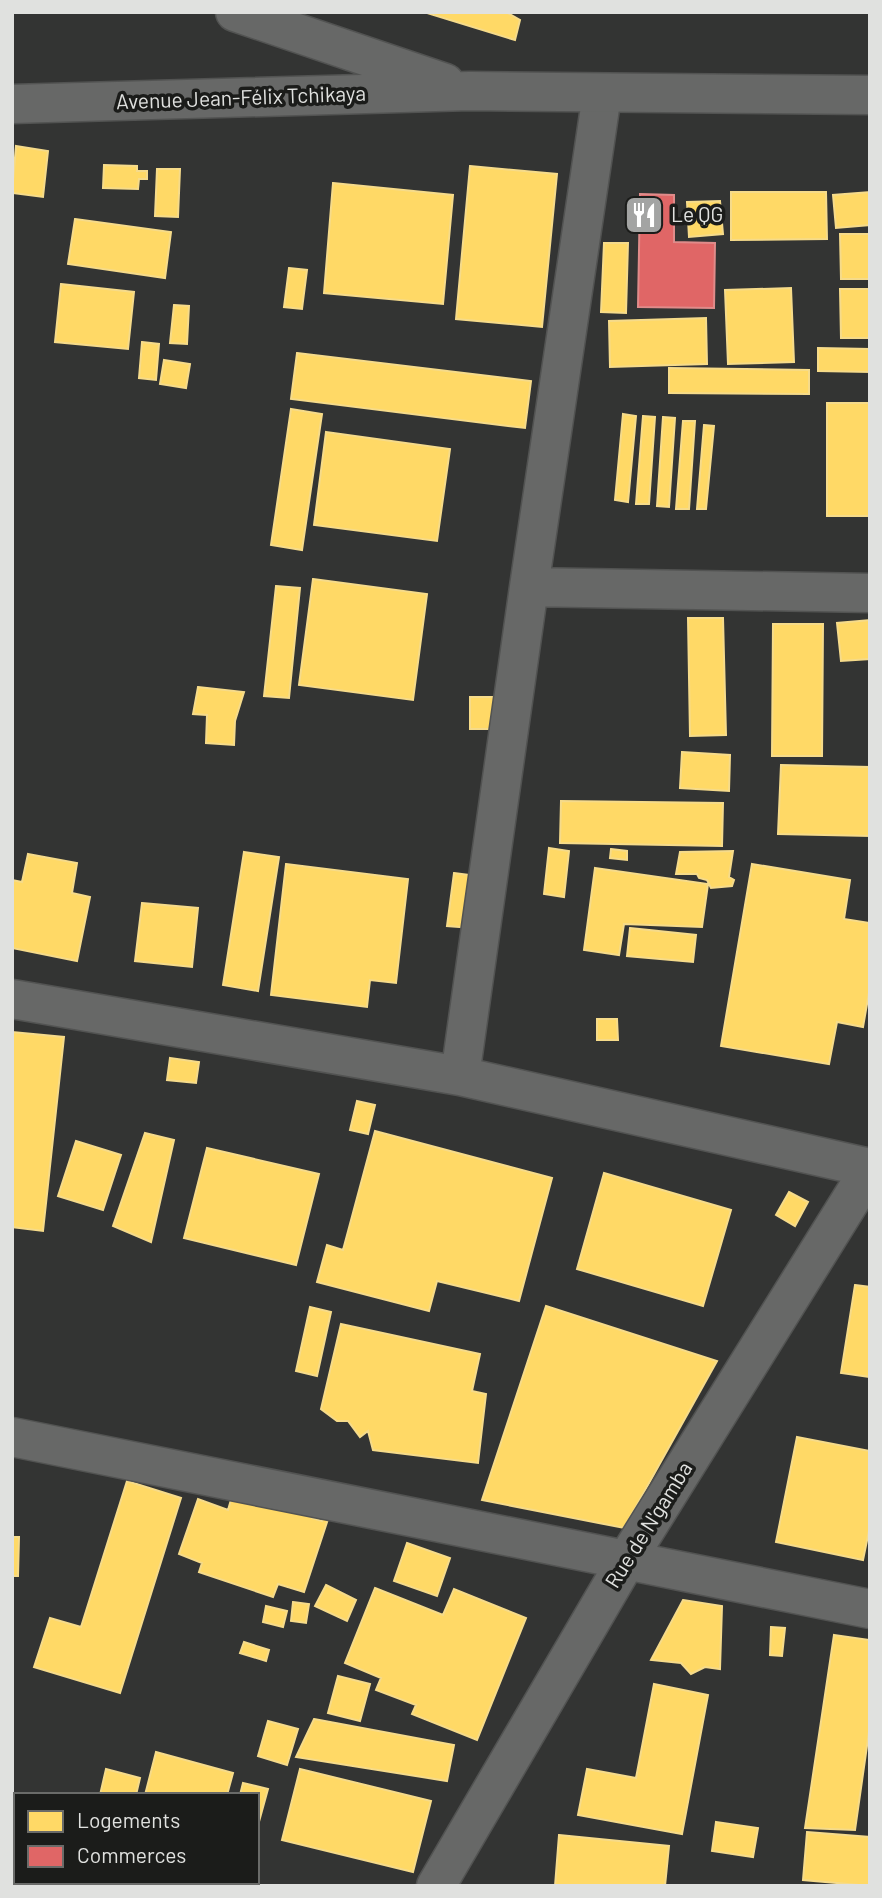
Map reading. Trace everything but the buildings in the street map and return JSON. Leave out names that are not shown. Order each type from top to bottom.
[{"type":"street","name":"Avenue Jean-Félix Tchikaya","points":[[235,12],[470,92]]},
{"type":"street","name":"Avenue Jean-Félix Tchikaya","points":[[12,104],[470,92],[870,95]]},
{"type":"street","points":[[460,1076],[528,587],[602,94]]},
{"type":"street","points":[[528,587],[870,593]]},
{"type":"street","points":[[12,999],[460,1076],[870,1169]]},
{"type":"street","name":"Rue de N'gamba","points":[[436,1886],[626,1561],[870,1169]]},
{"type":"street","points":[[12,1437],[870,1609]]},
{"type":"place","name":"Le QG","points":[[644,215]]}]
